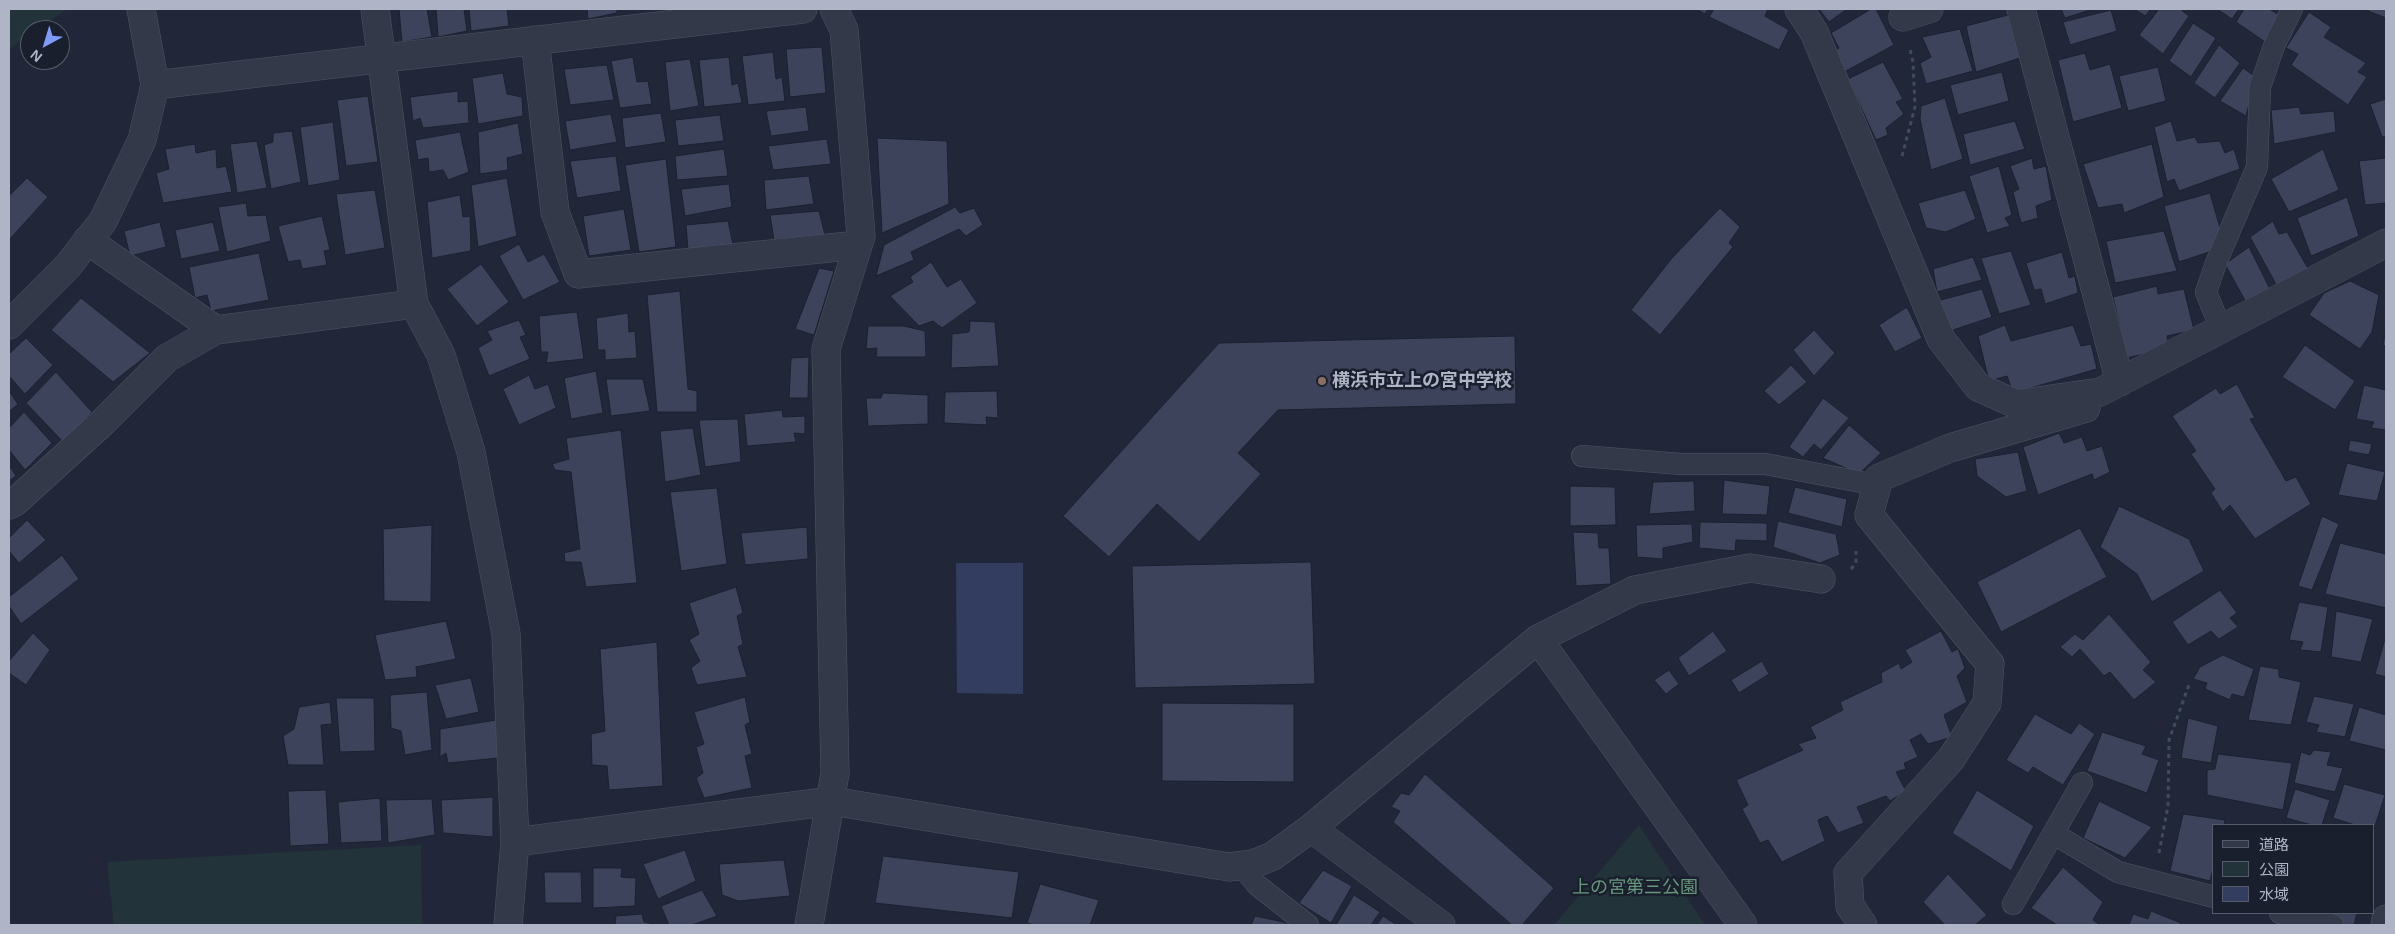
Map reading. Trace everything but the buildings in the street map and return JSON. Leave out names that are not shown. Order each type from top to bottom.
[{"type":"street","points":[[9,325],[66,267],[103,221],[130,169],[142,140],[155,85],[141,9]]},
{"type":"street","points":[[375,9],[414,304],[441,355],[472,452],[506,634],[515,842],[508,925]]},
{"type":"street","points":[[155,85],[803,9]]},
{"type":"street","points":[[809,925],[832,801],[835,773],[826,349],[861,236],[844,30],[834,9]]},
{"type":"street","points":[[1799,9],[1818,41],[1941,339],[1978,387],[2016,404],[2110,387]]},
{"type":"street","points":[[2021,9],[2110,387]]},
{"type":"street","points":[[535,40],[554,212],[578,274],[858,245]]},
{"type":"street","points":[[88,240],[216,330]]},
{"type":"street","points":[[1863,925],[1850,906],[1848,873],[1951,758],[1987,704],[1990,664],[1870,515],[1879,478],[1950,448],[2088,407],[2110,387],[2386,243]]},
{"type":"street","points":[[9,505],[15,502],[103,422],[167,358],[216,330],[414,304]]},
{"type":"street","points":[[515,842],[832,801],[1229,867],[1253,864],[1273,856],[1311,828],[1538,639],[1635,590],[1750,568],[1821,579]]},
{"type":"street","points":[[1538,639],[1742,925]]},
{"type":"street","points":[[1311,828],[1441,925]]},
{"type":"street","points":[[2385,925],[2386,919]]},
{"type":"lane","points":[[2221,329],[2206,292],[2257,167],[2260,87],[2274,46],[2292,9]]},
{"type":"lane","points":[[1582,456],[1681,464],[1765,464],[1877,485]]},
{"type":"lane","points":[[2013,904],[2082,783]]},
{"type":"lane","points":[[2054,834],[2118,872],[2149,882],[2212,897]]},
{"type":"lane","points":[[1241,866],[1257,885],[1308,925]]},
{"type":"lane","points":[[2284,914],[2333,925]]},
{"type":"path","points":[[1900,163],[1915,107],[1913,62],[1916,13]]},
{"type":"path","points":[[1821,579],[1843,583],[1856,563],[1858,530],[1870,515]]},
{"type":"path","points":[[2149,882],[2163,840],[2168,806],[2169,740],[2190,682]]},
{"type":"green space","points":[[9,9],[67,9],[51,20],[20,20],[20,41],[9,49]]},
{"type":"green space","name":"上の宮第三公園","points":[[1639,825],[1705,925],[1554,925]]},
{"type":"green space","points":[[421,845],[422,925],[114,925],[107,862]]},
{"type":"water","points":[[956,563],[1023,563],[1023,694],[957,693]]},
{"type":"place","name":"横浜市立上の宮中学校","points":[[1322,381]]}]
